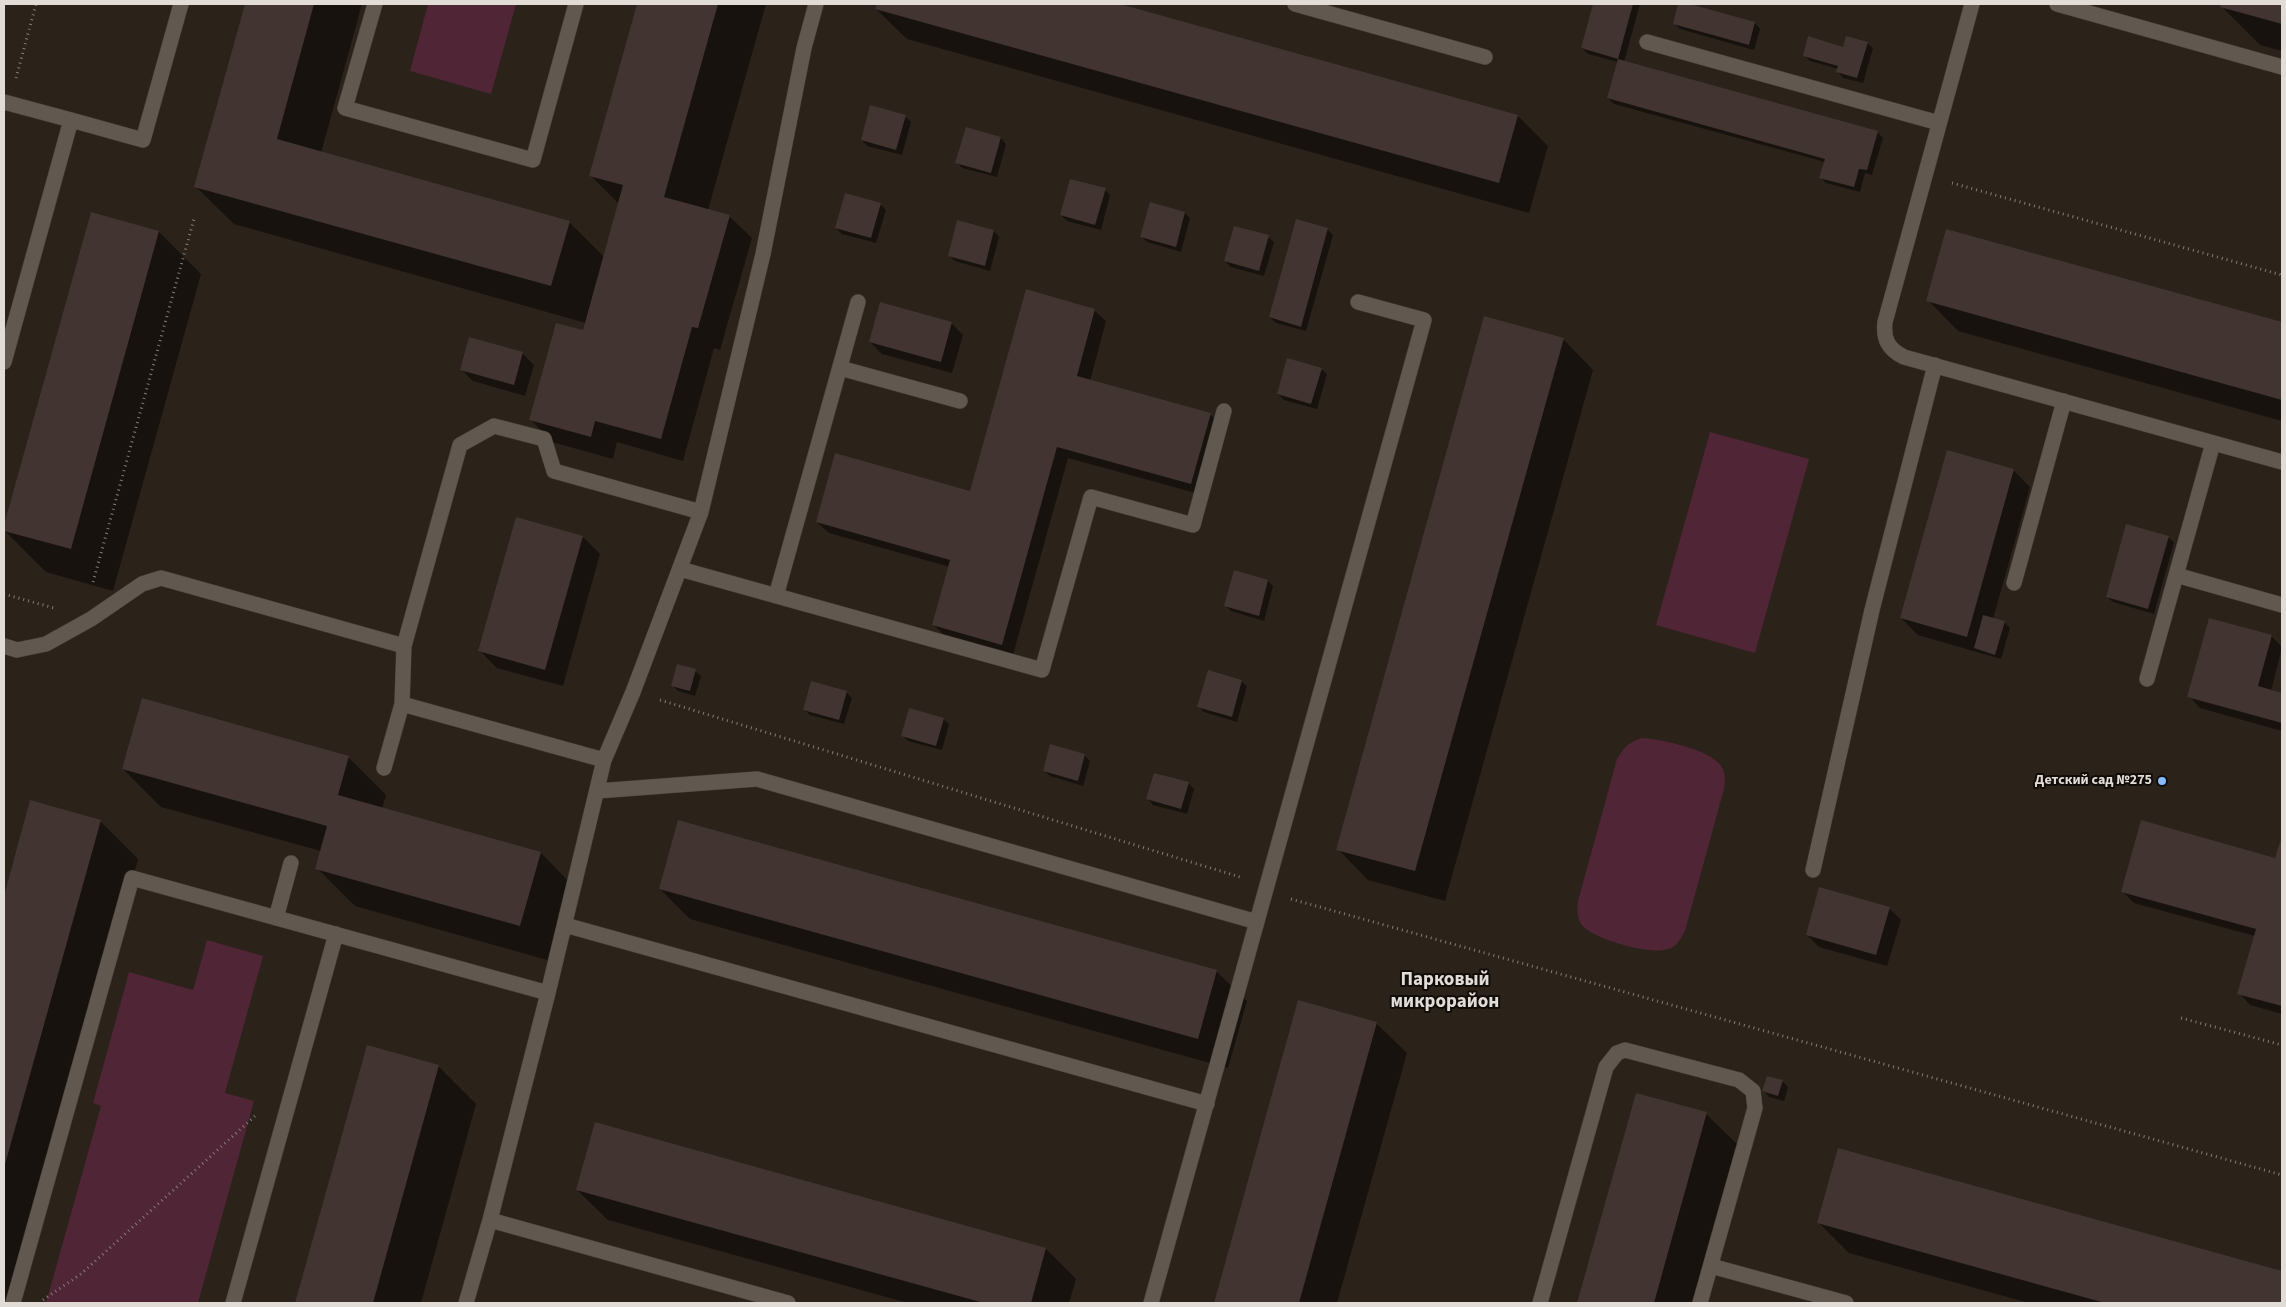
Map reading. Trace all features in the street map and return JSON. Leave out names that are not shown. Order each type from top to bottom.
[{"type":"lane","points":[[6,102],[143,140],[181,4]]},
{"type":"lane","points":[[375,4],[345,108],[533,160],[576,4]]},
{"type":"lane","points":[[466,1303],[490,1220],[548,994],[604,760],[633,692],[701,512],[763,254],[804,48],[816,4]]},
{"type":"lane","points":[[1295,4],[1485,57]]},
{"type":"lane","points":[[1972,4],[1885,322],[1884,333],[1887,343],[1894,352],[1935,365],[2282,462]]},
{"type":"lane","points":[[2057,4],[2282,66]]},
{"type":"lane","points":[[1646,42],[1940,123]]},
{"type":"lane","points":[[4,362],[71,120]]},
{"type":"lane","points":[[776,596],[858,302]]},
{"type":"lane","points":[[1151,1303],[1424,320],[1358,302]]},
{"type":"lane","points":[[1813,870],[1872,610],[1935,365]]},
{"type":"lane","points":[[840,368],[960,401]]},
{"type":"lane","points":[[2014,583],[2064,401]]},
{"type":"lane","points":[[680,569],[1042,670],[1091,497],[1193,526],[1224,411]]},
{"type":"lane","points":[[384,768],[402,704],[404,646],[460,445],[494,426],[544,440],[554,471],[701,512]]},
{"type":"lane","points":[[2148,678],[2213,443]]},
{"type":"lane","points":[[2176,575],[2282,605]]},
{"type":"lane","points":[[4,646],[17,650],[46,644],[136,588],[161,578],[404,646]]},
{"type":"lane","points":[[402,704],[604,760]]},
{"type":"lane","points":[[597,791],[757,779],[1257,922]]},
{"type":"lane","points":[[276,918],[291,863]]},
{"type":"lane","points":[[14,1303],[132,878],[548,994]]},
{"type":"lane","points":[[565,925],[1207,1104]]},
{"type":"lane","points":[[233,1303],[336,934]]},
{"type":"lane","points":[[1540,1303],[1606,1067],[1617,1053],[1625,1050],[1739,1080],[1753,1091],[1754,1108],[1700,1303]]},
{"type":"lane","points":[[490,1220],[788,1303]]},
{"type":"lane","points":[[1711,1266],[1846,1303]]},
{"type":"path","points":[[6,102],[36,4]]},
{"type":"path","points":[[1925,175],[2282,275]]},
{"type":"path","points":[[4,594],[88,618],[194,220]]},
{"type":"path","points":[[633,692],[1241,878],[1265,892],[2282,1175]]},
{"type":"path","points":[[2181,1018],[2282,1045]]},
{"type":"path","points":[[39,1303],[81,1274],[260,1112]]},
{"type":"shaded area","points":[[428,4],[516,4],[491,94],[410,71]]},
{"type":"shaded area","points":[[1710,432],[1809,459],[1755,653],[1656,625]]},
{"type":"shaded area","points":[[1642,738],[1673,743],[1697,750],[1716,760],[1724,771],[1725,777],[1724,789],[1685,931],[1676,945],[1663,950],[1638,948],[1609,941],[1587,930],[1581,924],[1578,913],[1578,901],[1617,759],[1627,746]]},
{"type":"shaded area","points":[[207,940],[263,956],[225,1093],[254,1101],[198,1303],[46,1303],[101,1106],[93,1103],[129,972],[193,990]]},
{"type":"building","points":[[245,4],[314,4],[277,139],[570,221],[551,286],[194,187]]},
{"type":"building","points":[[637,4],[718,4],[664,197],[730,215],[698,328],[692,327],[661,439],[595,421],[591,437],[529,420],[556,323],[583,330],[623,185],[589,176]]},
{"type":"building","points":[[877,4],[1120,4],[1518,115],[1499,183],[875,9]]},
{"type":"building","points":[[1593,4],[1633,4],[1618,59],[1581,48]]},
{"type":"building","points":[[1678,4],[1690,4],[1755,22],[1749,45],[1673,24]]},
{"type":"building","points":[[2221,4],[2282,4],[2282,24],[2220,7]]},
{"type":"building","points":[[1808,36],[1843,47],[1846,36],[1868,42],[1857,78],[1836,72],[1838,66],[1803,56]]},
{"type":"building","points":[[1618,59],[1878,131],[1867,170],[1859,169],[1854,187],[1819,178],[1825,159],[1607,98]]},
{"type":"building","points":[[870,105],[906,115],[896,150],[861,140]]},
{"type":"building","points":[[966,127],[1001,137],[991,173],[955,163]]},
{"type":"building","points":[[1070,179],[1106,188],[1095,225],[1060,215]]},
{"type":"building","points":[[845,193],[881,203],[871,238],[835,228]]},
{"type":"building","points":[[1150,202],[1185,212],[1176,247],[1140,237]]},
{"type":"building","points":[[91,212],[159,231],[71,549],[4,531],[4,525]]},
{"type":"building","points":[[1296,219],[1328,228],[1301,327],[1269,317]]},
{"type":"building","points":[[957,220],[994,230],[985,266],[948,256]]},
{"type":"building","points":[[1234,226],[1269,235],[1259,271],[1224,261]]},
{"type":"building","points":[[1946,229],[2282,322],[2282,400],[1926,301]]},
{"type":"building","points":[[1026,289],[1095,309],[1077,376],[1211,413],[1191,484],[1057,447],[1002,645],[932,625],[950,560],[816,522],[835,453],[970,491]]},
{"type":"building","points":[[880,302],[952,322],[941,362],[869,342]]},
{"type":"building","points":[[1484,316],[1564,338],[1415,871],[1336,850]]},
{"type":"building","points":[[469,337],[523,352],[514,385],[460,370]]},
{"type":"building","points":[[1287,358],[1322,368],[1311,404],[1277,394]]},
{"type":"building","points":[[1947,450],[2014,469],[1967,637],[1900,618]]},
{"type":"building","points":[[516,517],[583,536],[545,670],[478,651]]},
{"type":"building","points":[[2126,524],[2169,536],[2148,609],[2106,597]]},
{"type":"building","points":[[1234,570],[1268,580],[1259,616],[1224,606]]},
{"type":"building","points":[[1983,615],[2005,621],[1995,655],[1974,648]]},
{"type":"building","points":[[2209,618],[2272,635],[2258,686],[2282,693],[2282,723],[2187,697]]},
{"type":"building","points":[[677,664],[696,669],[690,691],[671,686]]},
{"type":"building","points":[[1208,670],[1242,680],[1232,717],[1197,707]]},
{"type":"building","points":[[811,681],[847,691],[839,720],[803,710]]},
{"type":"building","points":[[142,698],[349,756],[338,795],[541,852],[520,926],[315,869],[327,826],[122,769]]},
{"type":"building","points":[[909,708],[944,718],[936,746],[901,736]]},
{"type":"building","points":[[1050,744],[1085,754],[1078,781],[1043,771]]},
{"type":"building","points":[[1154,773],[1189,782],[1181,809],[1146,799]]},
{"type":"building","points":[[30,800],[101,820],[4,1168],[4,896]]},
{"type":"building","points":[[678,820],[1217,970],[1198,1039],[659,889]]},
{"type":"building","points":[[2141,820],[2275,858],[2282,836],[2282,1006],[2237,994],[2256,929],[2121,892]]},
{"type":"building","points":[[1819,887],[1890,907],[1876,955],[1806,935]]},
{"type":"building","points":[[1298,1000],[1377,1022],[1299,1303],[1214,1303]]},
{"type":"building","points":[[367,1045],[439,1065],[373,1303],[295,1303]]},
{"type":"building","points":[[1767,1076],[1783,1080],[1778,1096],[1762,1091]]},
{"type":"building","points":[[1636,1093],[1707,1112],[1654,1303],[1577,1303]]},
{"type":"building","points":[[595,1122],[1046,1248],[1031,1303],[984,1303],[576,1190]]},
{"type":"building","points":[[1838,1148],[2282,1271],[2282,1303],[2105,1303],[1817,1223]]},
{"type":"place","name":"Детский сад №275","points":[[2162,781]]},
{"type":"district","name":"Парковый микрорайон","points":[[1445,992]]}]
